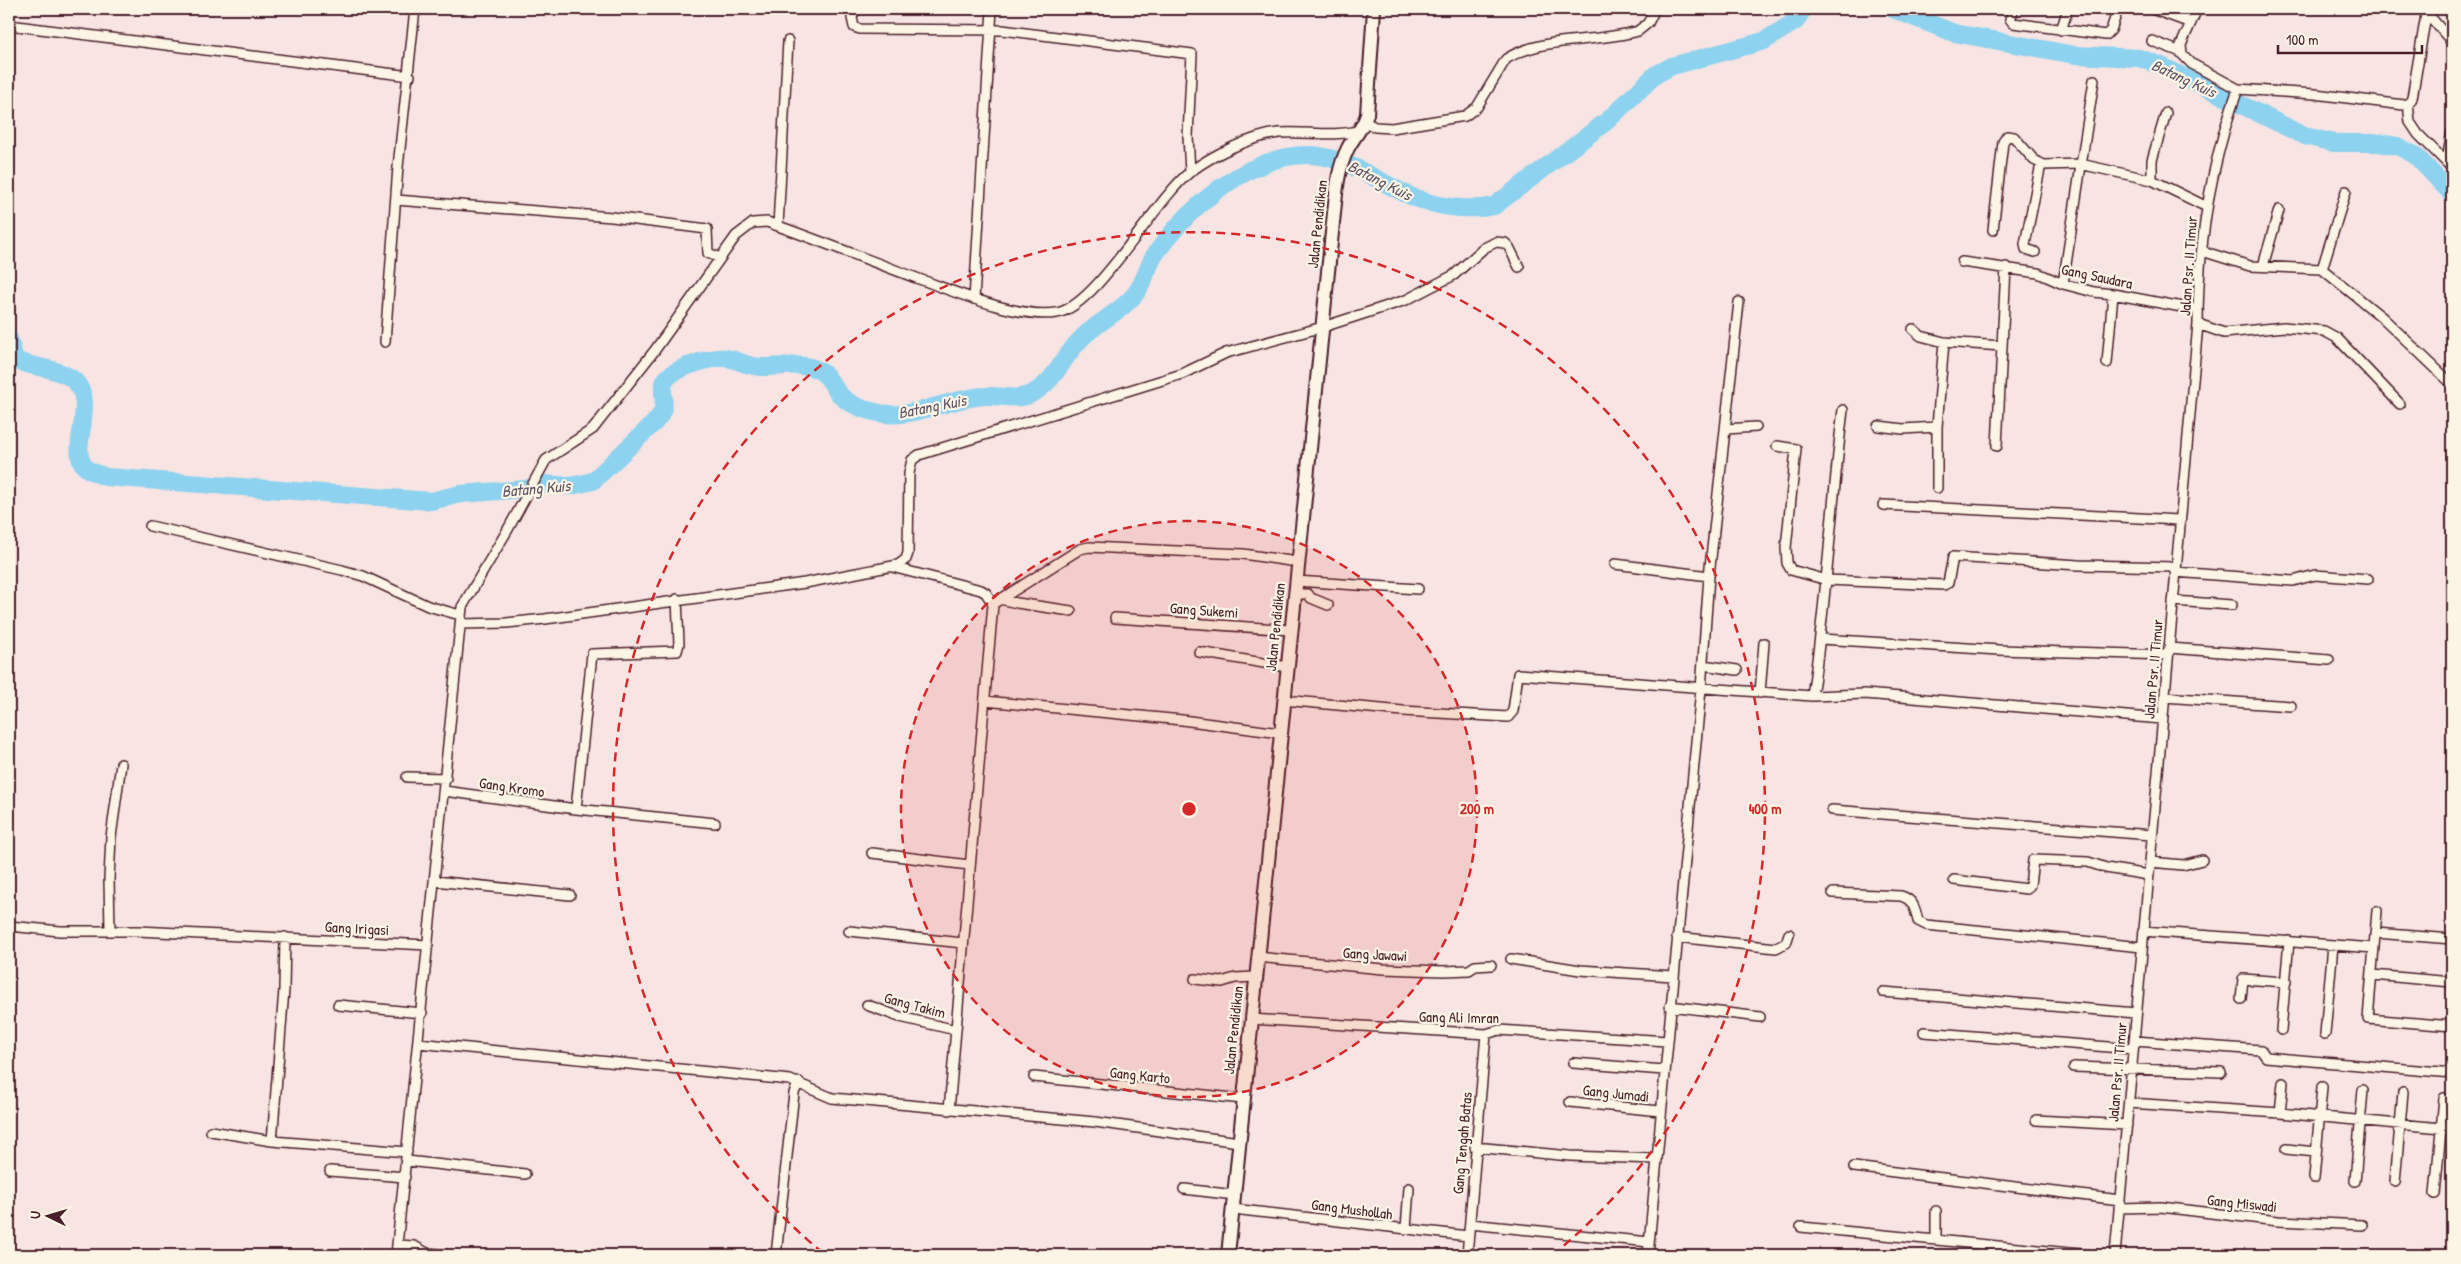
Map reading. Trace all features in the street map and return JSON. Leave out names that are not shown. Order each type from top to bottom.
[{"type":"main road","name":"Jalan Pendidikan","points":[[1228,1255],[1294,594],[1300,581],[1297,562],[1339,172],[1347,149],[1362,126],[1369,102],[1374,9]]},
{"type":"street","points":[[385,342],[396,200],[416,9]]},
{"type":"street","points":[[855,9],[852,21],[854,27],[860,29],[991,30],[1105,42],[1192,54],[1188,136],[1190,172]]},
{"type":"street","points":[[974,299],[992,9]]},
{"type":"street","points":[[396,1255],[462,607],[546,460],[593,429],[655,350],[736,236],[753,224],[760,222],[778,226],[974,299],[1013,309],[1041,313],[1059,312],[1075,306],[1106,274],[1147,219],[1190,172],[1236,145],[1258,136],[1279,133],[1328,134],[1362,126],[1392,128],[1465,116],[1477,107],[1506,59],[1512,55],[1532,48],[1638,31],[1648,23],[1656,9]]},
{"type":"street","points":[[2014,9],[2010,19],[2012,22],[2061,30],[2107,34],[2111,30],[2118,9]]},
{"type":"street","points":[[2061,30],[2068,9]]},
{"type":"street","points":[[2152,9],[2191,23]]},
{"type":"street","points":[[2181,52],[2181,45],[2197,9]]},
{"type":"street","points":[[2427,11],[2452,42]]},
{"type":"street","points":[[2152,41],[2181,52],[2187,60],[2237,90],[2315,94],[2401,104],[2408,103],[2412,98],[2427,11]]},
{"type":"street","points":[[9,25],[410,76]]},
{"type":"street","points":[[778,226],[788,41]]},
{"type":"street","points":[[2062,284],[2094,80]]},
{"type":"street","name":"Jalan Psr. II Timur","points":[[2115,1255],[2129,1103],[2130,1067],[2198,324],[2202,251],[2207,207],[2237,90]]},
{"type":"street","points":[[2408,103],[2410,122],[2418,134],[2450,165]]},
{"type":"street","points":[[2152,180],[2152,160],[2166,113]]},
{"type":"street","points":[[2450,165],[2452,131]]},
{"type":"street","points":[[1993,230],[2005,138],[2014,137],[2034,160],[2041,164],[2080,164],[2152,180],[2207,207]]},
{"type":"street","points":[[2036,252],[2026,249],[2025,244],[2041,164]]},
{"type":"street","points":[[2322,269],[2346,191]]},
{"type":"street","points":[[396,200],[612,217],[707,229],[708,253],[720,258]]},
{"type":"street","points":[[2263,266],[2279,210]]},
{"type":"street","points":[[150,526],[363,576],[460,619],[506,623],[545,619],[676,599],[805,583],[892,566],[903,562],[908,553],[909,473],[912,460],[919,455],[1182,374],[1226,353],[1322,327],[1419,294],[1454,275],[1484,248],[1496,242],[1505,243],[1509,247],[1519,267]]},
{"type":"street","points":[[2202,251],[2224,256],[2244,265],[2322,269],[2383,318],[2452,384]]},
{"type":"street","name":"Gang Saudara","points":[[1962,262],[2038,273],[2062,284],[2094,292],[2198,310]]},
{"type":"street","points":[[1997,446],[2006,267]]},
{"type":"street","points":[[2107,363],[2113,294]]},
{"type":"street","points":[[1648,1255],[1670,1006],[1702,689],[1709,576],[1739,302]]},
{"type":"street","points":[[2198,324],[2224,333],[2284,327],[2324,331],[2338,338],[2400,404]]},
{"type":"street","points":[[1913,329],[1921,336],[1944,342],[2002,346]]},
{"type":"street","points":[[1937,488],[1937,427],[1944,342]]},
{"type":"street","points":[[1812,696],[1821,639],[1833,490],[1843,410]]},
{"type":"street","points":[[1878,426],[1903,429],[1937,427]]},
{"type":"street","points":[[1726,429],[1756,427]]},
{"type":"street","points":[[1777,446],[1796,449],[1786,548],[1787,563],[1791,570],[1827,580],[1944,585],[1948,583],[1953,557],[2175,570],[2293,581],[2315,574],[2368,579]]},
{"type":"street","points":[[1884,505],[2179,520]]},
{"type":"street","points":[[992,599],[1074,553],[1089,547],[1243,554],[1297,562]]},
{"type":"street","points":[[1615,564],[1709,576]]},
{"type":"street","points":[[892,566],[992,599],[1071,611]]},
{"type":"street","points":[[1300,581],[1418,589]]},
{"type":"street","points":[[1300,581],[1311,598],[1328,605]]},
{"type":"street","points":[[1294,594],[1308,594]]},
{"type":"street","points":[[576,809],[592,653],[677,651],[679,644],[676,599]]},
{"type":"street","points":[[949,1110],[969,864],[985,701],[992,599]]},
{"type":"street","points":[[2173,601],[2232,605]]},
{"type":"street","name":"Gang Sukemi","points":[[1115,618],[1291,630]]},
{"type":"street","points":[[1821,639],[1999,650],[2168,651],[2329,660]]},
{"type":"street","points":[[1760,693],[1764,643]]},
{"type":"street","points":[[1199,652],[1287,667]]},
{"type":"street","points":[[1703,665],[1737,670]]},
{"type":"street","points":[[1283,700],[1403,711],[1508,717],[1514,711],[1518,674],[1812,696],[1865,694],[2162,719]]},
{"type":"street","points":[[2164,697],[2291,706]]},
{"type":"street","points":[[985,701],[1182,720],[1280,733]]},
{"type":"street","points":[[110,931],[109,879],[111,837],[121,764]]},
{"type":"street","points":[[407,777],[446,778]]},
{"type":"street","name":"Gang Kromo","points":[[444,791],[576,809],[715,823]]},
{"type":"street","points":[[1832,810],[2152,836]]},
{"type":"street","points":[[872,853],[969,864]]},
{"type":"street","points":[[1954,880],[2027,889],[2030,885],[2033,860],[2088,862],[2106,868],[2148,875]]},
{"type":"street","points":[[2150,862],[2183,865],[2202,860]]},
{"type":"street","points":[[435,881],[570,895]]},
{"type":"street","points":[[1833,893],[1909,898],[1914,904],[1918,921],[1926,925],[2142,947]]},
{"type":"street","points":[[2377,911],[2368,1020],[2452,1026]]},
{"type":"street","name":"Gang Irigasi","points":[[9,926],[285,937],[428,945]]},
{"type":"street","points":[[2144,930],[2374,948]]},
{"type":"street","points":[[849,931],[963,943]]},
{"type":"street","points":[[2376,932],[2452,940]]},
{"type":"street","points":[[1677,937],[1776,948],[1786,943],[1789,934]]},
{"type":"street","points":[[272,1141],[284,990],[285,937]]},
{"type":"street","points":[[2281,1030],[2290,941]]},
{"type":"street","points":[[2325,1034],[2333,944]]},
{"type":"street","name":"Gang Jawawi","points":[[1257,957],[1375,969],[1444,971],[1469,970],[1475,966],[1491,965]]},
{"type":"street","points":[[1511,959],[1580,970],[1673,976]]},
{"type":"street","points":[[2372,975],[2452,982]]},
{"type":"street","points":[[1195,979],[1222,982],[1235,978],[1255,977]]},
{"type":"street","points":[[2241,999],[2243,979],[2286,982]]},
{"type":"street","points":[[1883,992],[2136,1012]]},
{"type":"street","points":[[338,1005],[422,1012]]},
{"type":"street","name":"Gang Takim","points":[[867,1005],[900,1017],[956,1030]]},
{"type":"street","points":[[1670,1006],[1760,1017]]},
{"type":"street","name":"Gang Ali Imran","points":[[1251,1019],[1486,1034],[1500,1030],[1668,1041]]},
{"type":"street","points":[[1924,1032],[2133,1045],[2261,1050],[2266,1057],[2452,1073]]},
{"type":"street","name":"Gang Tengah Batas","points":[[1467,1255],[1486,1034]]},
{"type":"street","points":[[418,1043],[799,1082],[832,1098],[1094,1122],[1239,1142]]},
{"type":"street","points":[[1573,1063],[1664,1070]]},
{"type":"street","points":[[2074,1067],[2130,1067],[2222,1072]]},
{"type":"street","name":"Gang Karto","points":[[1034,1077],[1243,1099]]},
{"type":"street","points":[[776,1255],[794,1093],[799,1082]]},
{"type":"street","points":[[2280,1113],[2283,1083]]},
{"type":"street","points":[[2314,1178],[2322,1087]]},
{"type":"street","points":[[2355,1181],[2363,1090]]},
{"type":"street","points":[[2395,1182],[2403,1092]]},
{"type":"street","points":[[2435,1194],[2444,1098]]},
{"type":"street","name":"Gang Jumadi","points":[[1570,1102],[1660,1111]]},
{"type":"street","points":[[2129,1103],[2280,1113],[2452,1129]]},
{"type":"street","points":[[2036,1120],[2126,1125]]},
{"type":"street","points":[[211,1131],[272,1141],[407,1156],[525,1174]]},
{"type":"street","points":[[1475,1146],[1570,1156],[1656,1159]]},
{"type":"street","points":[[2286,1149],[2316,1152]]},
{"type":"street","name":"Gang Miswadi","points":[[1854,1167],[2119,1204],[2278,1221],[2362,1225]]},
{"type":"street","points":[[330,1171],[405,1176]]},
{"type":"street","points":[[1406,1229],[1409,1188]]},
{"type":"street","points":[[1184,1189],[1235,1194]]},
{"type":"street","name":"Gang Mushollah","points":[[1233,1209],[1468,1236]]},
{"type":"street","points":[[1936,1211],[1936,1239]]},
{"type":"street","points":[[1470,1224],[1649,1242]]},
{"type":"street","points":[[1800,1227],[2091,1255]]},
{"type":"street","points":[[398,1245],[414,1246],[427,1253],[449,1255]]},
{"type":"waterway","name":"Batang Kuis","points":[[9,339],[15,360],[65,374],[79,387],[84,411],[79,448],[80,459],[87,469],[106,477],[431,501],[460,494],[526,489],[544,484],[571,486],[593,481],[655,422],[660,416],[664,405],[663,388],[669,376],[688,366],[706,360],[727,358],[757,367],[803,366],[816,369],[821,371],[840,395],[852,404],[860,408],[886,414],[912,412],[975,397],[1014,397],[1031,394],[1046,384],[1085,335],[1130,300],[1142,284],[1154,256],[1189,214],[1203,201],[1249,170],[1287,157],[1323,156],[1354,167],[1414,198],[1448,207],[1483,208],[1494,206],[1607,121],[1655,75],[1672,66],[1764,41],[1796,21],[1803,9]]},
{"type":"waterway","name":"Batang Kuis","points":[[1893,9],[1954,33],[2075,55],[2139,58],[2162,66],[2305,136],[2334,143],[2379,143],[2397,146],[2415,155],[2452,194]]}]
